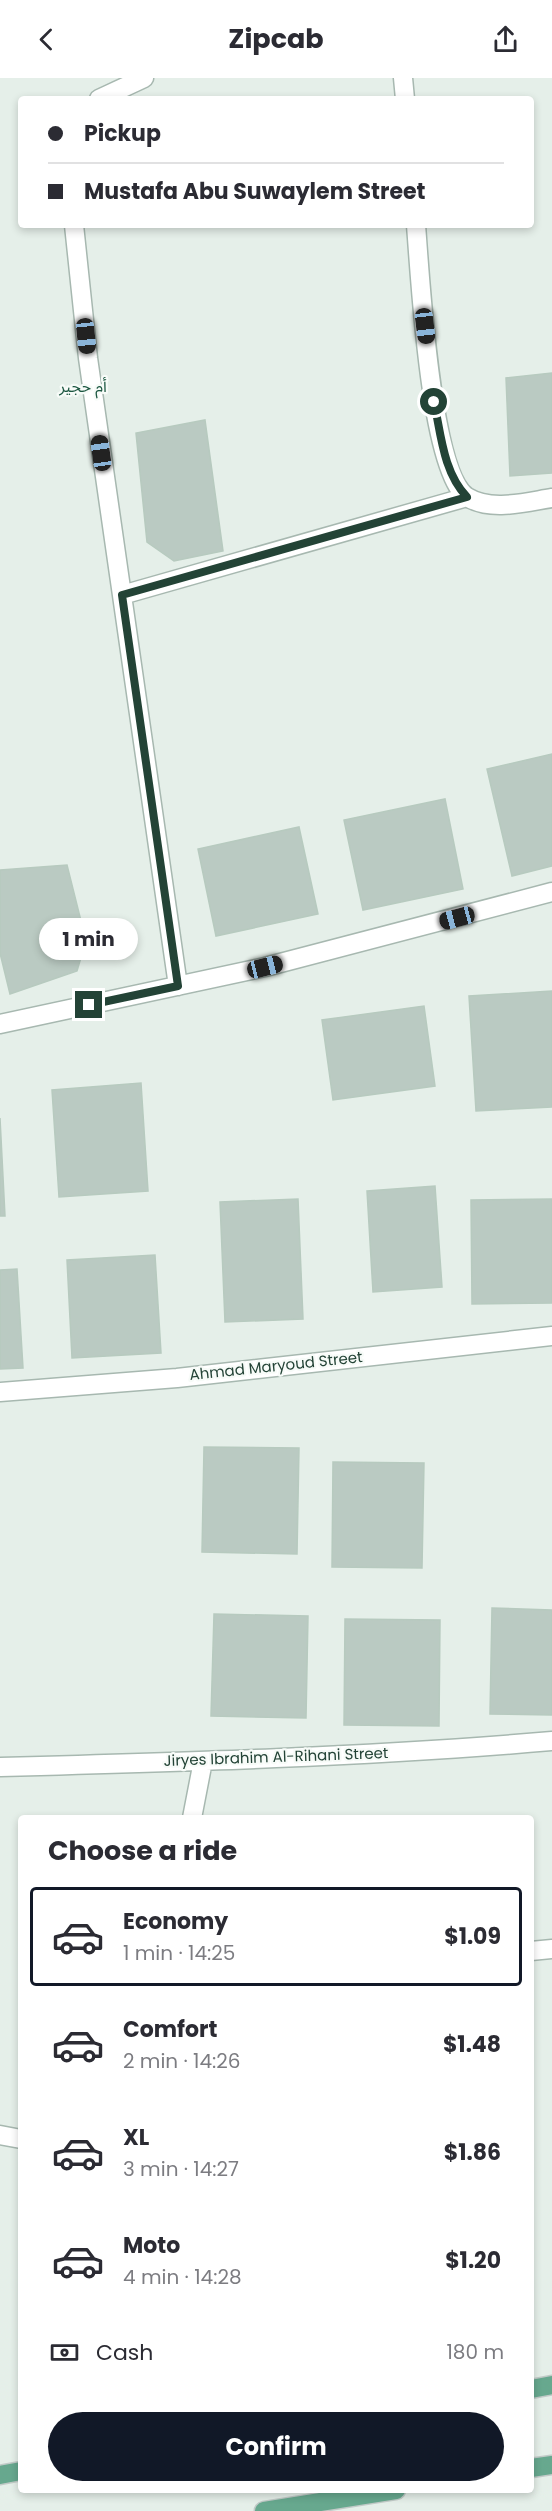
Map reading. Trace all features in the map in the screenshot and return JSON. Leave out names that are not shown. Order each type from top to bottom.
[{"type":"main road","points":[[534,2388],[552,2385]]},
{"type":"main road","points":[[534,2468],[552,2465]]},
{"type":"main road","points":[[0,2475],[18,2472]]},
{"type":"main road","points":[[264,2511],[377,2493]]},
{"type":"street","points":[[105,96],[144,78]]},
{"type":"street","points":[[403,78],[405,96]]},
{"type":"street","points":[[74,228],[88,358],[178,986]]},
{"type":"street","points":[[416,228],[434,402],[451,473],[458,488],[467,497],[484,503],[515,505],[552,498]]},
{"type":"street","points":[[122,595],[467,497]]},
{"type":"street","points":[[0,1024],[178,986],[373,940],[552,892]]},
{"type":"street","name":"Ahmad Maryoud Street","points":[[0,1392],[177,1378],[552,1336]]},
{"type":"street","name":"Jiryes Ibrahim Al-Rihani Street","points":[[0,1767],[202,1761],[459,1749],[552,1741]]},
{"type":"street","points":[[193,1815],[202,1761]]},
{"type":"street","points":[[534,1951],[552,1949]]},
{"type":"street","points":[[0,2135],[18,2138]]},
{"type":"building","points":[[552,373],[552,473],[510,476],[506,378]]},
{"type":"building","points":[[205,420],[223,551],[174,561],[147,542],[136,433]]},
{"type":"building","points":[[552,754],[552,866],[512,876],[487,769]]},
{"type":"building","points":[[445,799],[463,889],[363,910],[344,820]]},
{"type":"building","points":[[299,827],[318,914],[216,936],[198,849]]},
{"type":"building","points":[[67,865],[86,941],[77,971],[10,994],[0,953],[0,870]]},
{"type":"building","points":[[552,991],[552,1107],[476,1111],[469,996]]},
{"type":"building","points":[[424,1006],[435,1086],[333,1100],[322,1020]]},
{"type":"building","points":[[141,1083],[148,1191],[59,1197],[52,1090]]},
{"type":"building","points":[[0,1118],[5,1216],[0,1216]]},
{"type":"building","points":[[435,1186],[442,1287],[373,1292],[367,1191]]},
{"type":"building","points":[[298,1199],[303,1319],[225,1322],[220,1202]]},
{"type":"building","points":[[552,1199],[552,1303],[472,1304],[471,1200]]},
{"type":"building","points":[[155,1255],[161,1353],[72,1358],[67,1260]]},
{"type":"building","points":[[17,1269],[23,1368],[0,1369],[0,1270]]},
{"type":"building","points":[[204,1447],[299,1448],[297,1554],[202,1552]]},
{"type":"building","points":[[333,1462],[424,1463],[422,1568],[332,1567]]},
{"type":"building","points":[[492,1608],[552,1610],[552,1715],[490,1714]]},
{"type":"building","points":[[214,1614],[308,1616],[306,1718],[211,1716]]},
{"type":"building","points":[[345,1619],[440,1620],[439,1726],[344,1725]]},
{"type":"district","name":"أم حجير","points":[[83,386]]},
{"type":"route","points":[[89,1005],[178,986],[122,595],[467,497],[458,488],[451,473],[434,402]]}]
